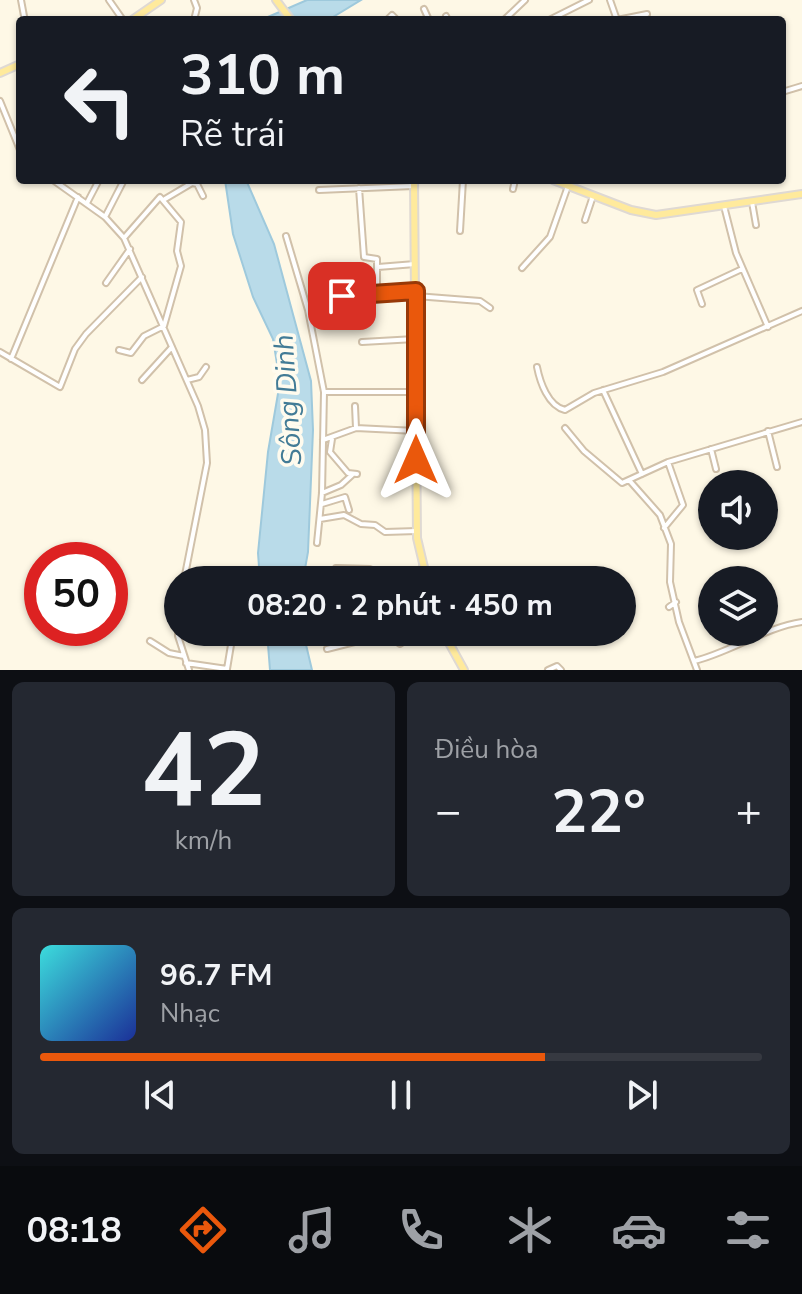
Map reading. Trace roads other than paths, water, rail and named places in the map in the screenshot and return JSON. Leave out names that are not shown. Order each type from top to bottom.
[{"type":"main road","points":[[138,16],[161,0]]},
{"type":"main road","points":[[414,184],[417,531],[423,566]]},
{"type":"main road","points":[[570,184],[593,196],[656,215],[802,194]]},
{"type":"main road","points":[[450,646],[462,670]]},
{"type":"street","points":[[21,0],[24,16]]},
{"type":"street","points":[[508,16],[525,0]]},
{"type":"street","points":[[557,16],[589,0]]},
{"type":"street","points":[[424,9],[427,16]]},
{"type":"street","points":[[637,16],[647,14]]},
{"type":"street","points":[[0,101],[16,140]]},
{"type":"street","points":[[59,184],[105,217],[124,238],[202,416],[208,454],[187,566]]},
{"type":"street","points":[[87,203],[97,184]]},
{"type":"street","points":[[105,217],[122,184]]},
{"type":"street","points":[[124,238],[156,200],[165,199],[190,184]]},
{"type":"street","points":[[197,184],[203,196]]},
{"type":"street","points":[[319,190],[403,184]]},
{"type":"street","points":[[460,231],[463,184]]},
{"type":"street","points":[[513,189],[514,184]]},
{"type":"street","points":[[522,268],[550,237],[570,184]]},
{"type":"street","points":[[359,188],[364,257],[376,258],[377,293]]},
{"type":"street","points":[[585,220],[593,196]]},
{"type":"street","points":[[11,359],[78,197]]},
{"type":"street","points":[[119,350],[131,353],[144,336],[164,326],[181,266],[177,251],[182,227],[165,199]]},
{"type":"street","points":[[752,202],[756,225]]},
{"type":"street","points":[[724,206],[742,269],[769,327]]},
{"type":"street","points":[[286,236],[308,310],[324,392],[322,504],[317,543]]},
{"type":"street","points":[[106,283],[130,249]]},
{"type":"street","points":[[377,267],[415,264]]},
{"type":"street","points":[[702,304],[697,290],[742,269]]},
{"type":"street","points":[[354,270],[362,293]]},
{"type":"street","points":[[0,352],[60,387],[75,349],[86,334],[143,276]]},
{"type":"street","points":[[319,303],[362,293],[416,293],[480,301],[490,308]]},
{"type":"street","points":[[537,367],[541,387],[560,410],[603,390],[663,372],[802,311]]},
{"type":"street","points":[[362,342],[415,339]]},
{"type":"street","points":[[142,380],[172,347]]},
{"type":"street","points":[[187,380],[199,377],[206,367]]},
{"type":"street","points":[[603,390],[642,474]]},
{"type":"street","points":[[324,392],[416,392]]},
{"type":"street","points":[[355,406],[356,428]]},
{"type":"street","points":[[565,428],[622,483],[668,462],[802,422]]},
{"type":"street","points":[[323,440],[356,428],[416,431]]},
{"type":"street","points":[[768,431],[777,467]]},
{"type":"street","points":[[322,493],[341,485],[355,474],[331,455],[332,439]]},
{"type":"street","points":[[711,449],[716,469]]},
{"type":"street","points":[[664,528],[683,505],[668,462]]},
{"type":"street","points":[[629,480],[658,513],[672,549],[670,582],[679,622],[697,670]]},
{"type":"street","points":[[322,504],[345,497],[349,510]]},
{"type":"street","points":[[320,519],[346,515],[361,524],[375,525],[385,532],[417,531]]},
{"type":"street","points":[[669,607],[676,602]]},
{"type":"street","points":[[694,661],[717,655],[736,642],[760,638],[802,622]]},
{"type":"street","points":[[150,641],[169,653],[184,656]]},
{"type":"street","points":[[181,646],[189,670]]},
{"type":"street","points":[[186,663],[227,669],[231,646]]},
{"type":"street","points":[[327,649],[339,646]]},
{"type":"street","points":[[548,670],[557,666],[561,670]]},
{"type":"water","points":[[307,0],[361,0],[335,16],[270,16]]},
{"type":"water","name":"Sông Dinh","points":[[226,184],[248,184],[274,244],[311,381],[313,430],[306,566],[259,566],[268,452],[280,382],[273,339],[253,297],[233,234]]},
{"type":"water","points":[[268,646],[306,646],[312,670],[270,670]]}]
